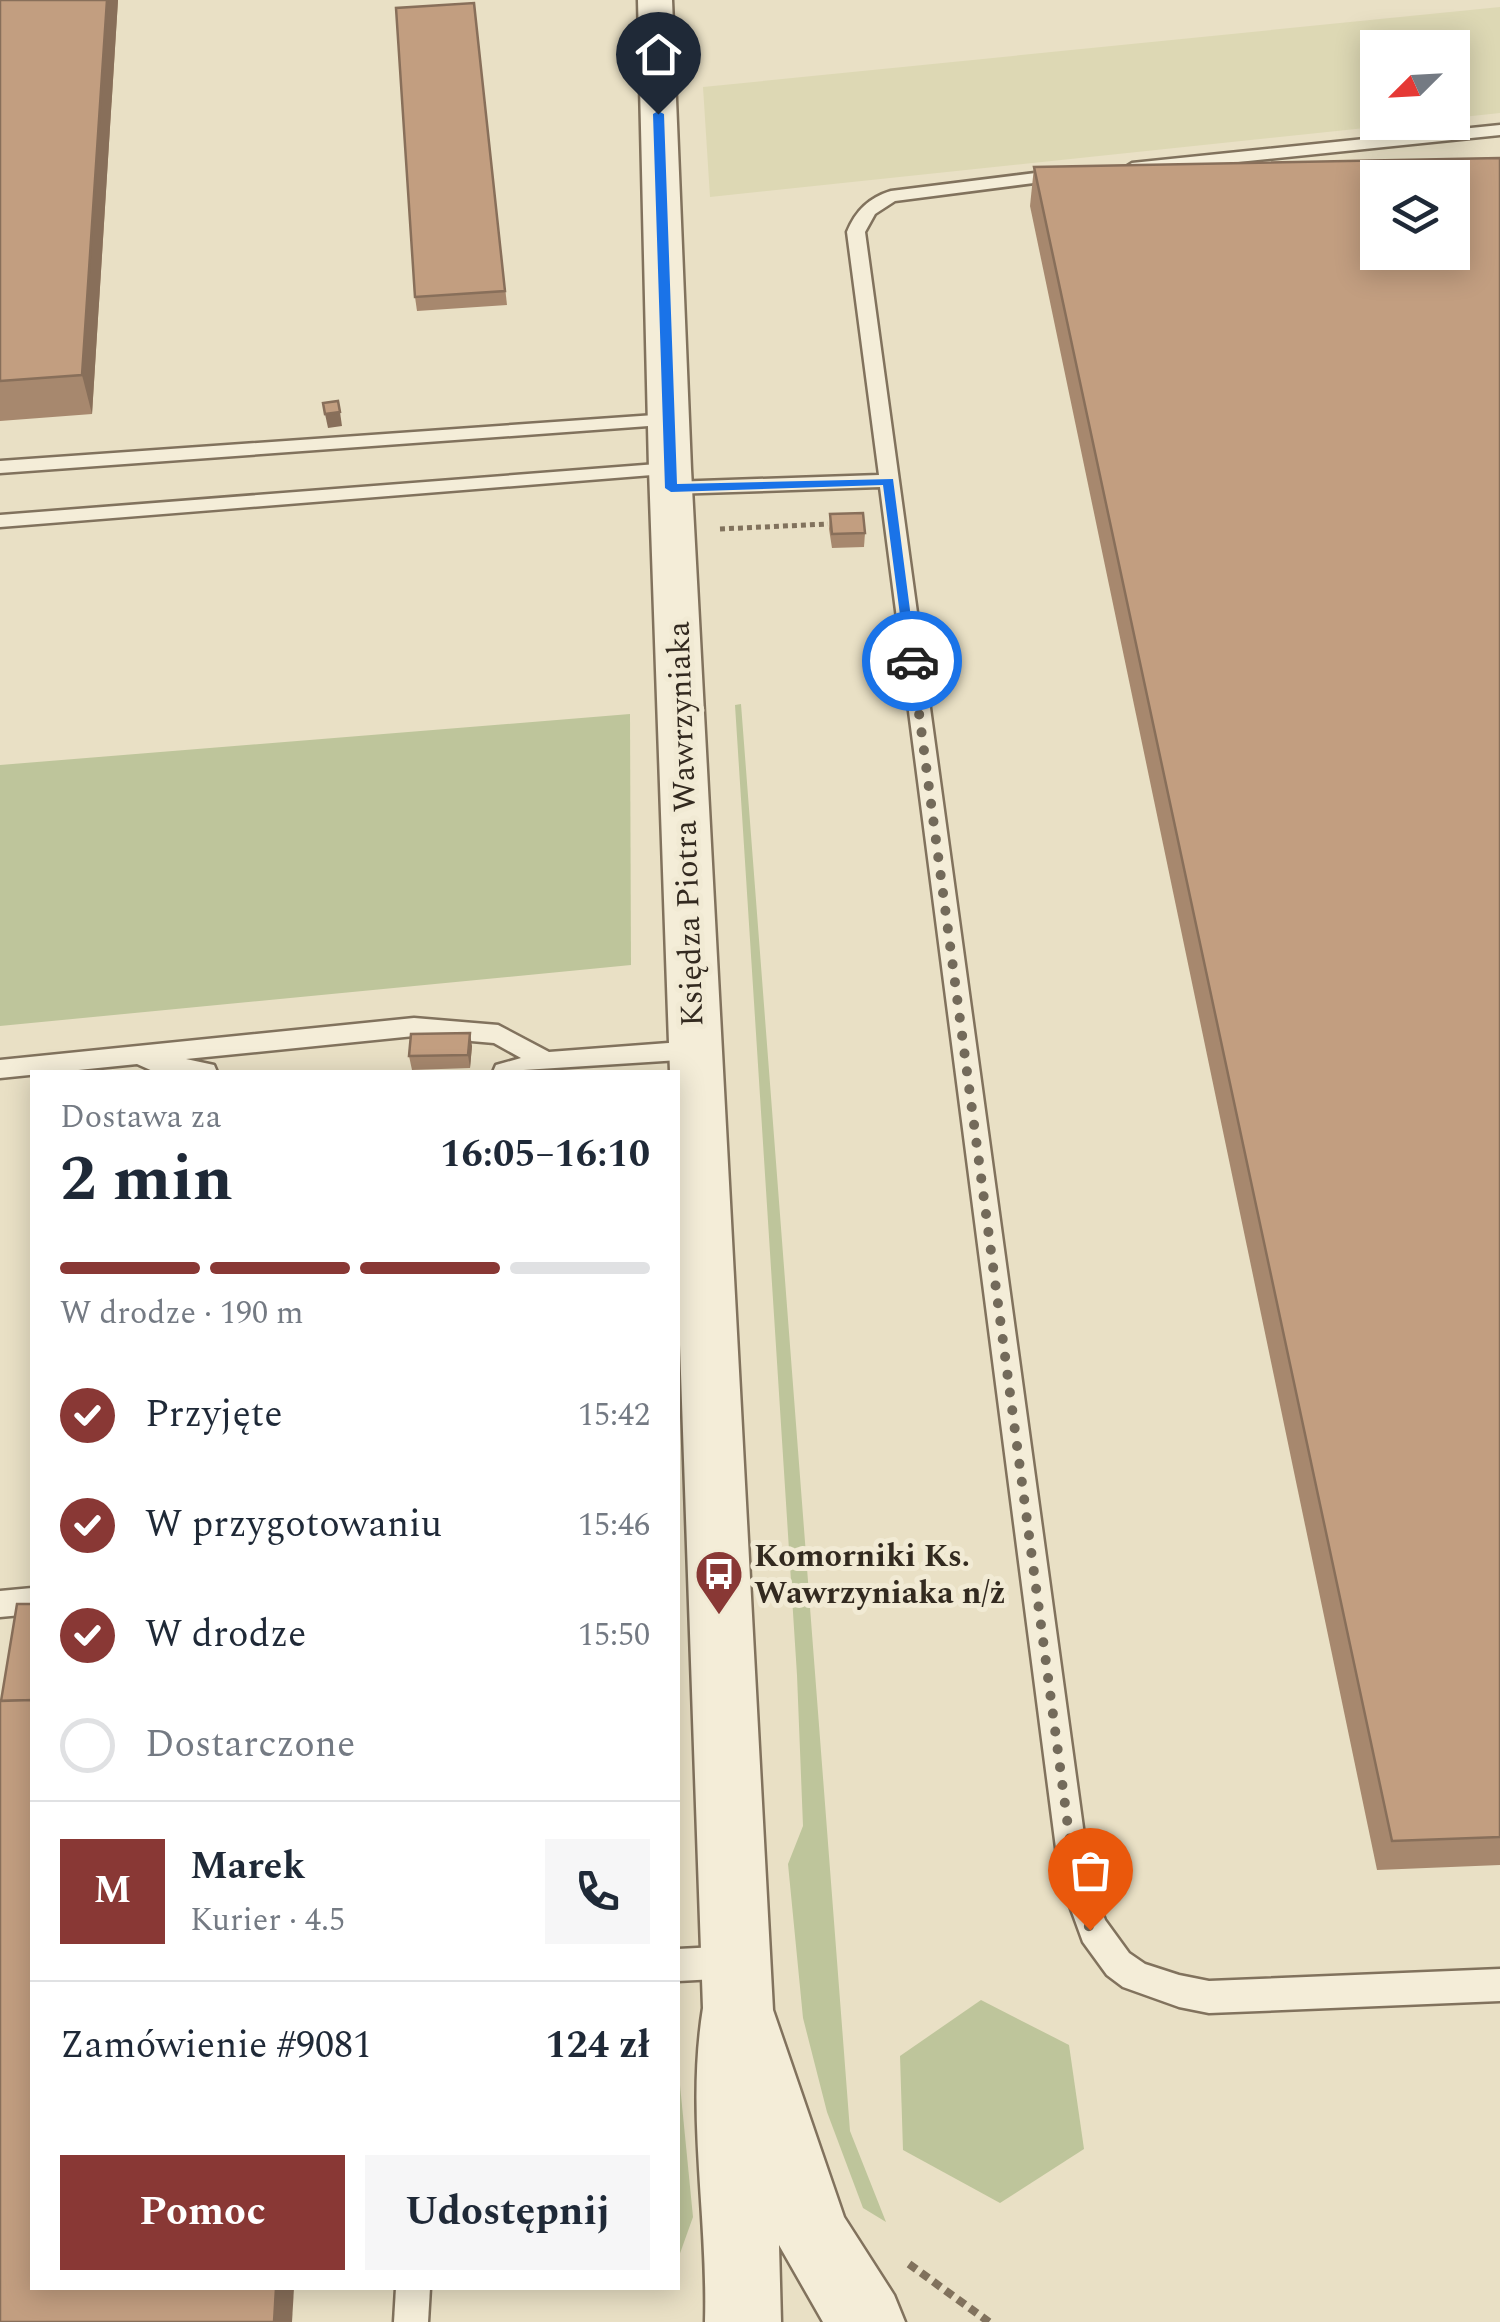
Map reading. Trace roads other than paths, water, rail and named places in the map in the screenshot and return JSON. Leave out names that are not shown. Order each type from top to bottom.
[{"type":"street","name":"Księdza Piotra Wawrzyniaka","points":[[655,0],[674,556],[737,1985],[727,2078],[743,2256],[743,2322]]},
{"type":"street","name":"Księdza Piotra Wawrzyniaka","points":[[737,1985],[813,2237],[867,2322]]},
{"type":"lane","points":[[1113,170],[1500,130]]},
{"type":"lane","points":[[1093,172],[916,190],[871,205],[860,218],[856,232],[1075,1879],[1090,1930],[1119,1966],[1162,1989],[1209,1997],[1500,1984]]},
{"type":"lane","points":[[0,467],[670,459],[888,481]]},
{"type":"lane","points":[[0,520],[670,459]]},
{"type":"lane","points":[[0,1069],[414,1027],[498,1034],[546,1060]]},
{"type":"lane","points":[[512,1070],[546,1060],[695,1050]]},
{"type":"lane","points":[[124,1057],[193,1070]]},
{"type":"lane","points":[[0,1604],[30,1601]]},
{"type":"lane","points":[[680,1966],[737,1985]]},
{"type":"lane","points":[[411,2322],[412,2290]]},
{"type":"place","name":"Komorniki Ks. Wawrzyniaka n/ż","points":[[719,1616]]}]
